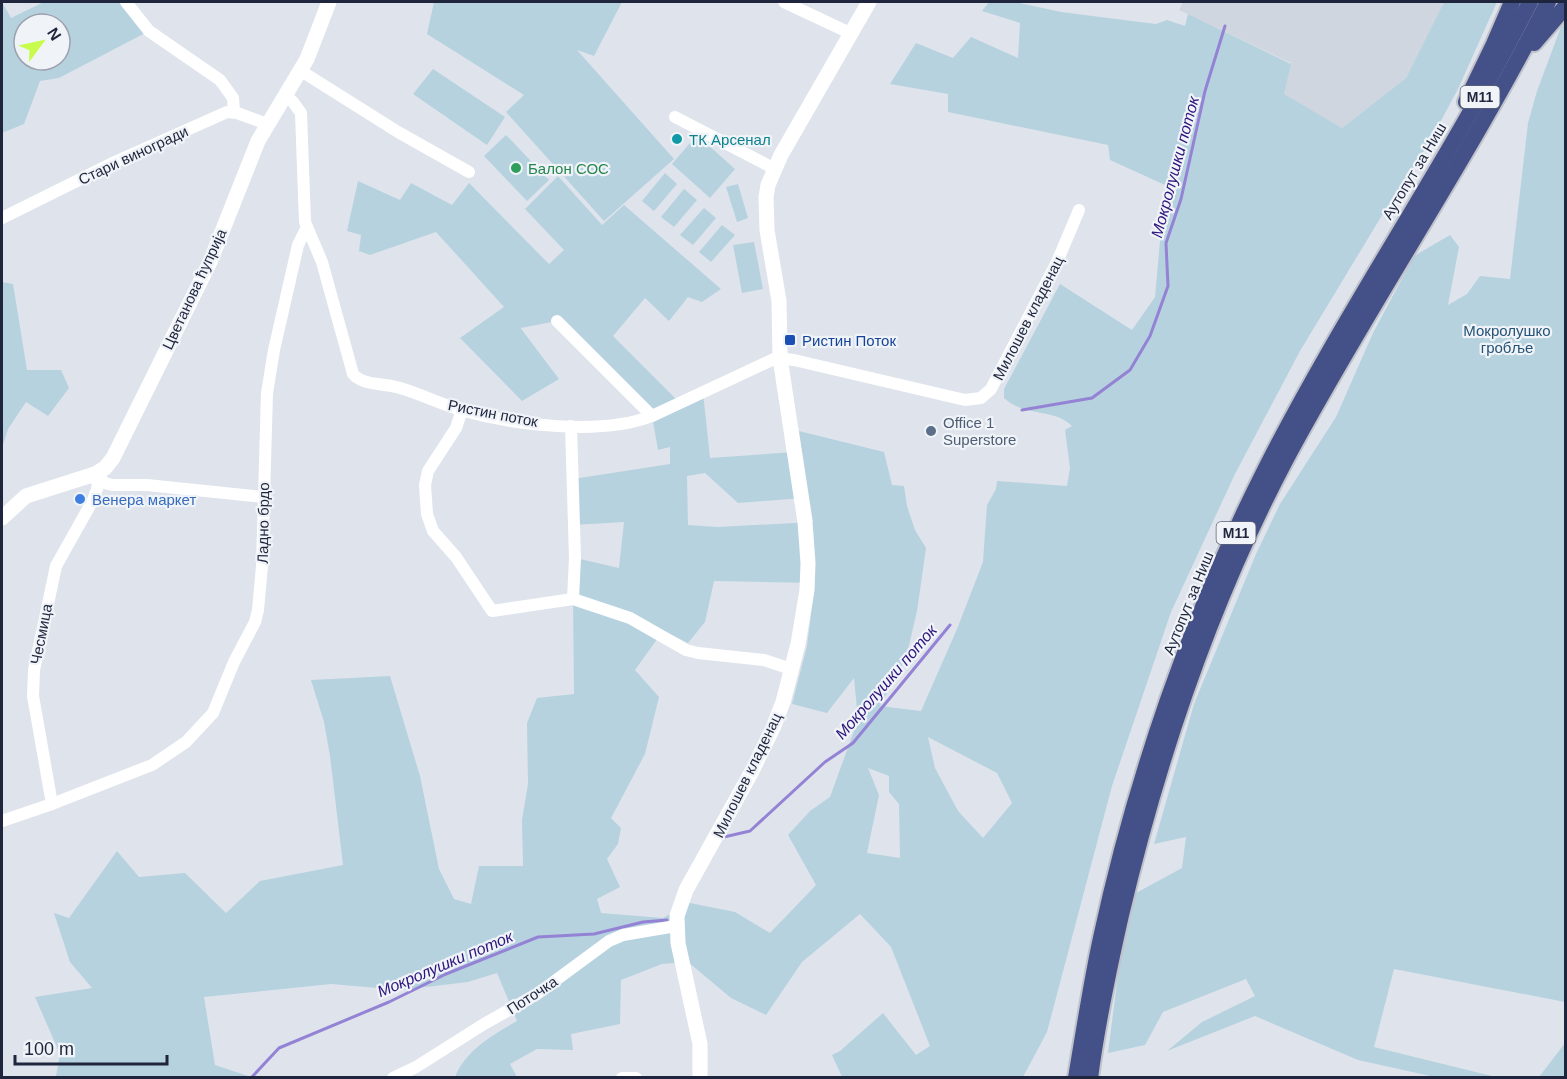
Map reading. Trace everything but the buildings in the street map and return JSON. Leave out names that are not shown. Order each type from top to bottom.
[{"type":"highway","points":[[1456,138],[1467,99],[1512,2]]},
{"type":"highway","name":"M11","points":[[1508,62],[1530,2]]},
{"type":"highway","name":"M11","points":[[1508,62],[1548,2]]},
{"type":"highway","points":[[1508,62],[1566,6]]},
{"type":"highway","name":"Аутопут за Ниш","points":[[1077,1077],[1094,971],[1123,846],[1148,759],[1199,618],[1264,471],[1291,420],[1365,289],[1456,138],[1508,62]]},
{"type":"highway","name":"Аутопут за Ниш","points":[[1090,1077],[1104,994],[1138,847],[1150,803],[1202,647],[1263,506],[1324,389],[1508,62]]},
{"type":"street","points":[[126,2],[149,31],[220,80],[233,98],[234,112],[267,124]]},
{"type":"street","name":"Цветанова ћуприја","points":[[2,518],[26,496],[96,474],[105,468],[116,453],[210,262],[244,173],[267,124],[301,71],[312,49],[329,2]]},
{"type":"street","points":[[784,2],[850,33]]},
{"type":"street","name":"Милошев кладенац","points":[[700,1077],[701,1055],[698,1032],[680,952],[676,926],[677,916],[683,896],[751,773],[773,728],[803,622],[808,563],[805,522],[780,358],[779,301],[766,218],[766,197],[775,169],[869,2]]},
{"type":"street","points":[[301,71],[398,132],[470,172]]},
{"type":"street","name":"Ладно брдо","points":[[2,821],[145,768],[186,742],[211,716],[234,662],[255,622],[262,566],[267,393],[298,245],[307,227],[304,212],[303,122],[298,107],[285,95]]},
{"type":"street","name":"Стари виногради","points":[[2,218],[115,162],[224,114],[234,112]]},
{"type":"street","points":[[675,117],[775,169]]},
{"type":"street","name":"Милошев кладенац","points":[[780,358],[965,400],[985,397],[1057,262],[1079,210]]},
{"type":"street","name":"Ристин поток","points":[[307,227],[322,262],[337,309],[351,369],[356,377],[362,381],[401,388],[462,410],[517,421],[571,426],[597,427],[620,424],[652,416],[768,361],[780,358]]},
{"type":"street","points":[[556,321],[652,416]]},
{"type":"street","points":[[462,410],[456,428],[432,463],[426,479],[427,514],[433,531],[456,557],[493,611],[573,599],[630,618],[687,650],[764,660],[791,669]]},
{"type":"street","points":[[571,426],[575,558],[573,599]]},
{"type":"street","points":[[96,474],[105,483],[112,485],[147,485],[263,497]]},
{"type":"street","name":"Чесмица","points":[[52,804],[33,696],[34,670],[53,576],[59,558],[93,500],[98,486],[96,474]]},
{"type":"street","name":"Поточка","points":[[393,1077],[416,1068],[484,1024],[537,994],[609,941],[623,935],[676,926]]},
{"type":"street","points":[[622,1077],[636,1077]]},
{"type":"shaded area","points":[[1183,2],[1444,2],[1406,78],[1342,128],[1283,94],[1291,63],[1179,10]]},
{"type":"green space","points":[[2,2],[12,18],[12,72],[70,72],[59,78],[40,81],[24,124],[2,133]]},
{"type":"green space","points":[[44,2],[126,2],[149,31],[72,71],[72,12],[23,12]]},
{"type":"green space","points":[[434,2],[622,2],[594,56],[577,50],[674,159],[604,221],[506,112],[524,95],[427,34]]},
{"type":"green space","points":[[989,2],[1015,2],[1061,12],[1156,24],[1167,20],[1185,26],[1188,14],[1291,64],[1284,94],[1342,128],[1406,78],[1444,2],[1497,2],[1458,89],[1429,143],[1384,212],[1300,351],[1235,474],[1171,612],[1112,786],[1047,1032],[1023,1077],[842,1077],[832,1055],[840,1051],[883,1013],[916,1055],[930,1046],[891,947],[860,914],[802,962],[766,1015],[731,998],[688,962],[662,964],[621,980],[620,1024],[571,1034],[573,1050],[537,1049],[510,1064],[517,1077],[455,1077],[473,1051],[517,1021],[497,973],[468,982],[401,990],[331,984],[204,997],[215,1065],[251,1077],[51,1077],[56,1076],[60,1054],[35,997],[92,988],[70,962],[54,913],[69,918],[117,851],[139,877],[185,873],[226,913],[260,881],[343,865],[330,756],[324,722],[311,680],[390,676],[420,776],[439,869],[454,899],[471,904],[479,866],[523,866],[522,820],[528,784],[527,723],[537,698],[574,694],[573,599],[660,635],[635,670],[659,697],[645,754],[611,818],[621,828],[618,844],[607,859],[620,887],[597,899],[601,913],[663,918],[690,903],[735,912],[770,933],[816,885],[788,835],[810,811],[830,797],[858,720],[854,678],[827,713],[792,704],[807,646],[815,583],[714,581],[705,622],[688,643],[630,614],[578,598],[580,559],[619,568],[624,522],[573,525],[573,479],[670,464],[670,447],[658,450],[652,416],[557,321],[521,328],[519,326],[559,379],[522,401],[460,338],[504,307],[436,232],[370,255],[359,251],[361,235],[347,231],[358,181],[400,200],[411,183],[452,205],[469,183],[549,264],[564,250],[525,209],[558,176],[602,225],[624,205],[721,289],[702,302],[688,297],[669,321],[645,298],[613,336],[680,403],[703,392],[710,458],[794,452],[802,498],[738,503],[705,473],[687,476],[688,525],[717,527],[813,522],[799,431],[884,452],[892,485],[904,486],[907,506],[915,530],[926,548],[917,611],[906,658],[880,706],[921,711],[983,562],[987,505],[996,489],[997,481],[1067,486],[1070,468],[1065,430],[1072,426],[1057,417],[1012,404],[1004,398],[1004,389],[1060,284],[1132,330],[1155,297],[1165,185],[1110,160],[1108,145],[948,112],[948,94],[890,84],[916,43],[953,58],[971,37],[1018,58],[1020,23],[982,11]],"holes":[[[928,737],[997,773],[1012,803],[983,838],[958,811],[935,768]],[[868,768],[889,776],[889,792],[899,804],[900,858],[867,853],[879,795]]]},
{"type":"green space","name":"Мокролушко гробље","points":[[1565,16],[1565,1002],[1394,969],[1374,1047],[1496,1077],[1435,1077],[1358,1060],[1255,1016],[1167,1051],[1202,1022],[1255,996],[1246,979],[1163,1012],[1145,1045],[1108,1053],[1120,959],[1136,893],[1182,868],[1186,837],[1154,844],[1194,704],[1256,554],[1280,504],[1336,417],[1373,333],[1414,256],[1450,235],[1459,247],[1448,305],[1467,294],[1480,276],[1510,279],[1528,123],[1537,91]]},
{"type":"green space","points":[[433,69],[505,117],[487,145],[413,94]]},
{"type":"green space","name":"Балон СОС","points":[[506,135],[549,180],[527,201],[484,156]]},
{"type":"green space","points":[[697,135],[735,169],[710,198],[672,164]]},
{"type":"green space","points":[[665,173],[677,184],[654,211],[642,201]]},
{"type":"green space","points":[[738,184],[748,218],[737,222],[726,187]]},
{"type":"green space","points":[[684,189],[697,200],[674,227],[661,217]]},
{"type":"green space","points":[[704,208],[716,218],[693,245],[680,235]]},
{"type":"green space","points":[[722,225],[735,235],[711,262],[699,252]]},
{"type":"green space","points":[[754,242],[763,289],[742,293],[733,245]]},
{"type":"green space","points":[[2,282],[13,284],[27,370],[61,370],[69,388],[48,416],[26,402],[8,429],[2,448]]},
{"type":"green space","points":[[1565,1043],[1565,1077],[1539,1077]]},
{"type":"waterway","name":"Мокролушки поток","points":[[1022,410],[1092,398],[1130,370],[1150,336],[1168,286],[1166,243],[1181,199],[1205,91],[1225,26]]},
{"type":"waterway","name":"Мокролушки поток","points":[[724,837],[750,831],[825,762],[853,743],[950,625]]},
{"type":"waterway","name":"Мокролушки поток","points":[[251,1078],[279,1048],[389,1002],[446,974],[538,937],[594,934],[643,922],[667,920]]},
{"type":"place","name":"ТК Арсенал","points":[[677,139]]},
{"type":"place","name":"Балон СОС","points":[[516,168]]},
{"type":"place","name":"Ристин Поток","points":[[790,340]]},
{"type":"place","name":"Office 1 Superstore","points":[[931,431]]},
{"type":"place","name":"Венера маркет","points":[[80,499]]}]
